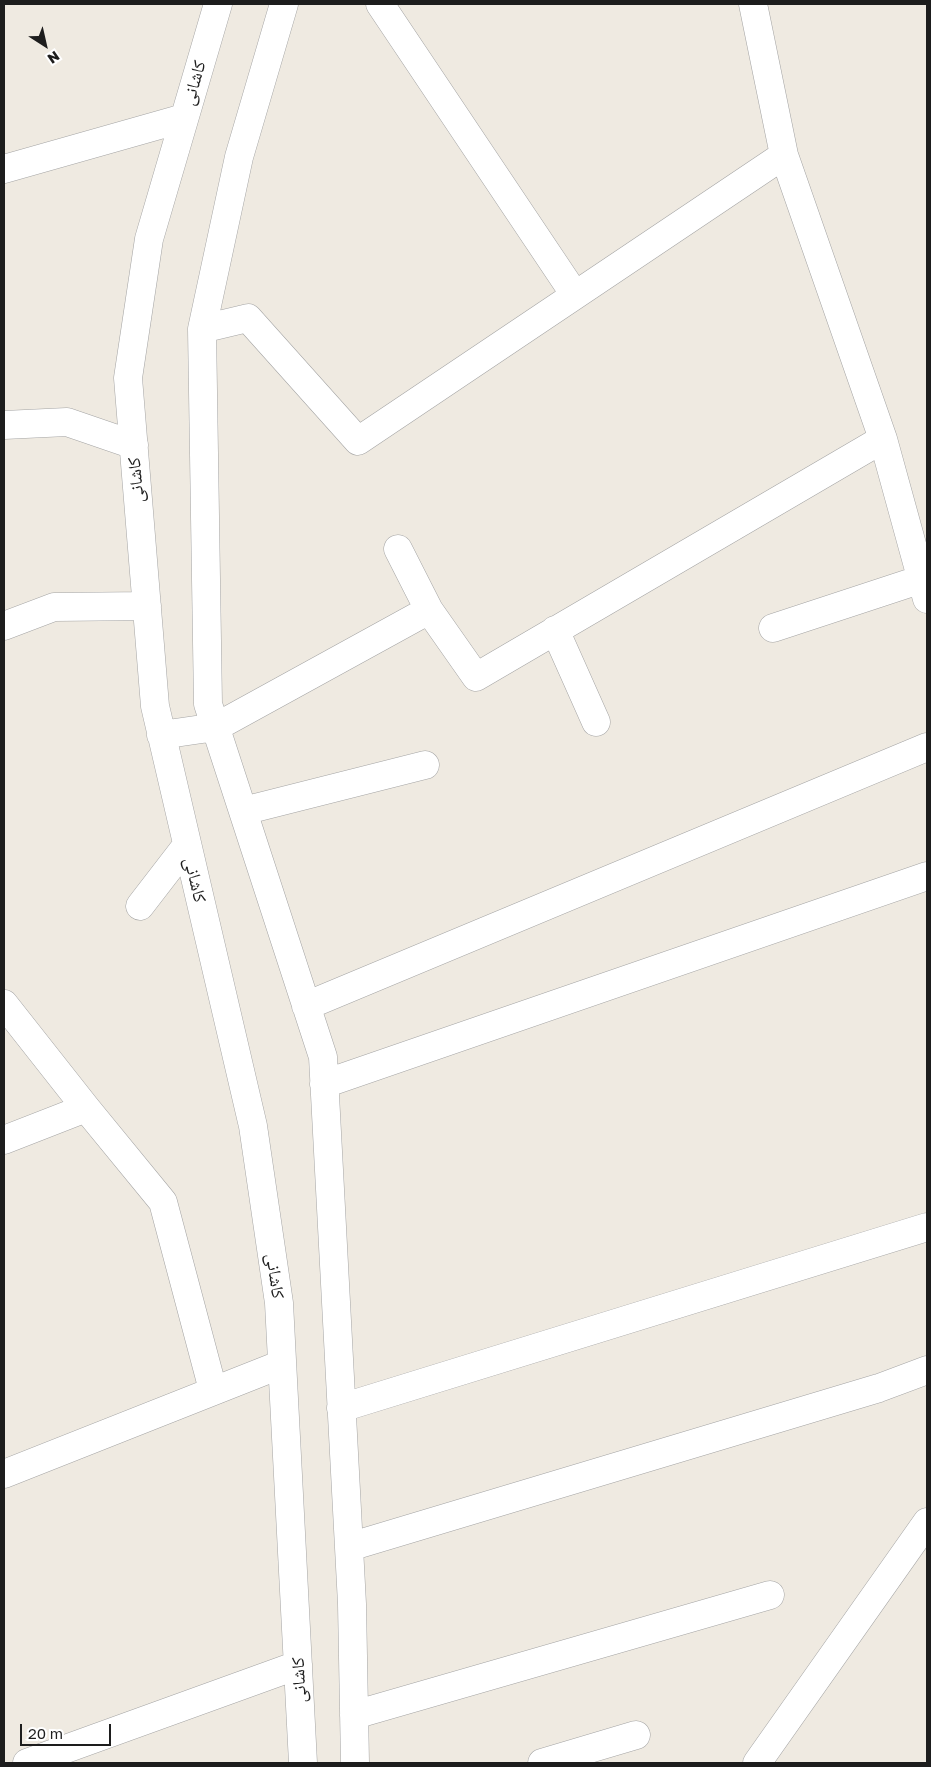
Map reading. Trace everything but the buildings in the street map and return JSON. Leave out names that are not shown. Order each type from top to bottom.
[{"type":"street","name":"کاشانی","points":[[218,4],[149,239],[128,378],[155,706],[253,1126],[279,1303],[303,1763]]},
{"type":"street","points":[[284,4],[239,157],[202,329],[208,704],[323,1057],[352,1604],[355,1763]]},
{"type":"street","points":[[380,4],[575,295]]},
{"type":"street","points":[[753,4],[784,155],[883,439],[924,589],[773,628]]},
{"type":"street","points":[[4,168],[184,118]]},
{"type":"street","points":[[202,329],[248,318],[358,441],[784,155]]},
{"type":"street","points":[[4,425],[66,422],[134,444]]},
{"type":"street","points":[[398,549],[429,610],[476,677],[883,439]]},
{"type":"street","points":[[4,626],[54,607],[147,606]]},
{"type":"street","points":[[162,735],[216,727],[429,610]]},
{"type":"street","points":[[555,630],[596,722]]},
{"type":"street","points":[[306,1006],[927,747]]},
{"type":"street","points":[[243,811],[425,765]]},
{"type":"street","points":[[140,906],[187,845]]},
{"type":"street","points":[[324,1084],[927,876]]},
{"type":"street","points":[[4,1004],[163,1202],[213,1390]]},
{"type":"street","points":[[4,1140],[86,1108]]},
{"type":"street","points":[[342,1408],[927,1226]]},
{"type":"street","points":[[4,1474],[282,1364]]},
{"type":"street","points":[[349,1547],[879,1388],[927,1370]]},
{"type":"street","points":[[757,1763],[927,1522]]},
{"type":"street","points":[[354,1715],[770,1595]]},
{"type":"street","points":[[27,1763],[298,1665]]},
{"type":"street","points":[[542,1763],[636,1735]]}]
